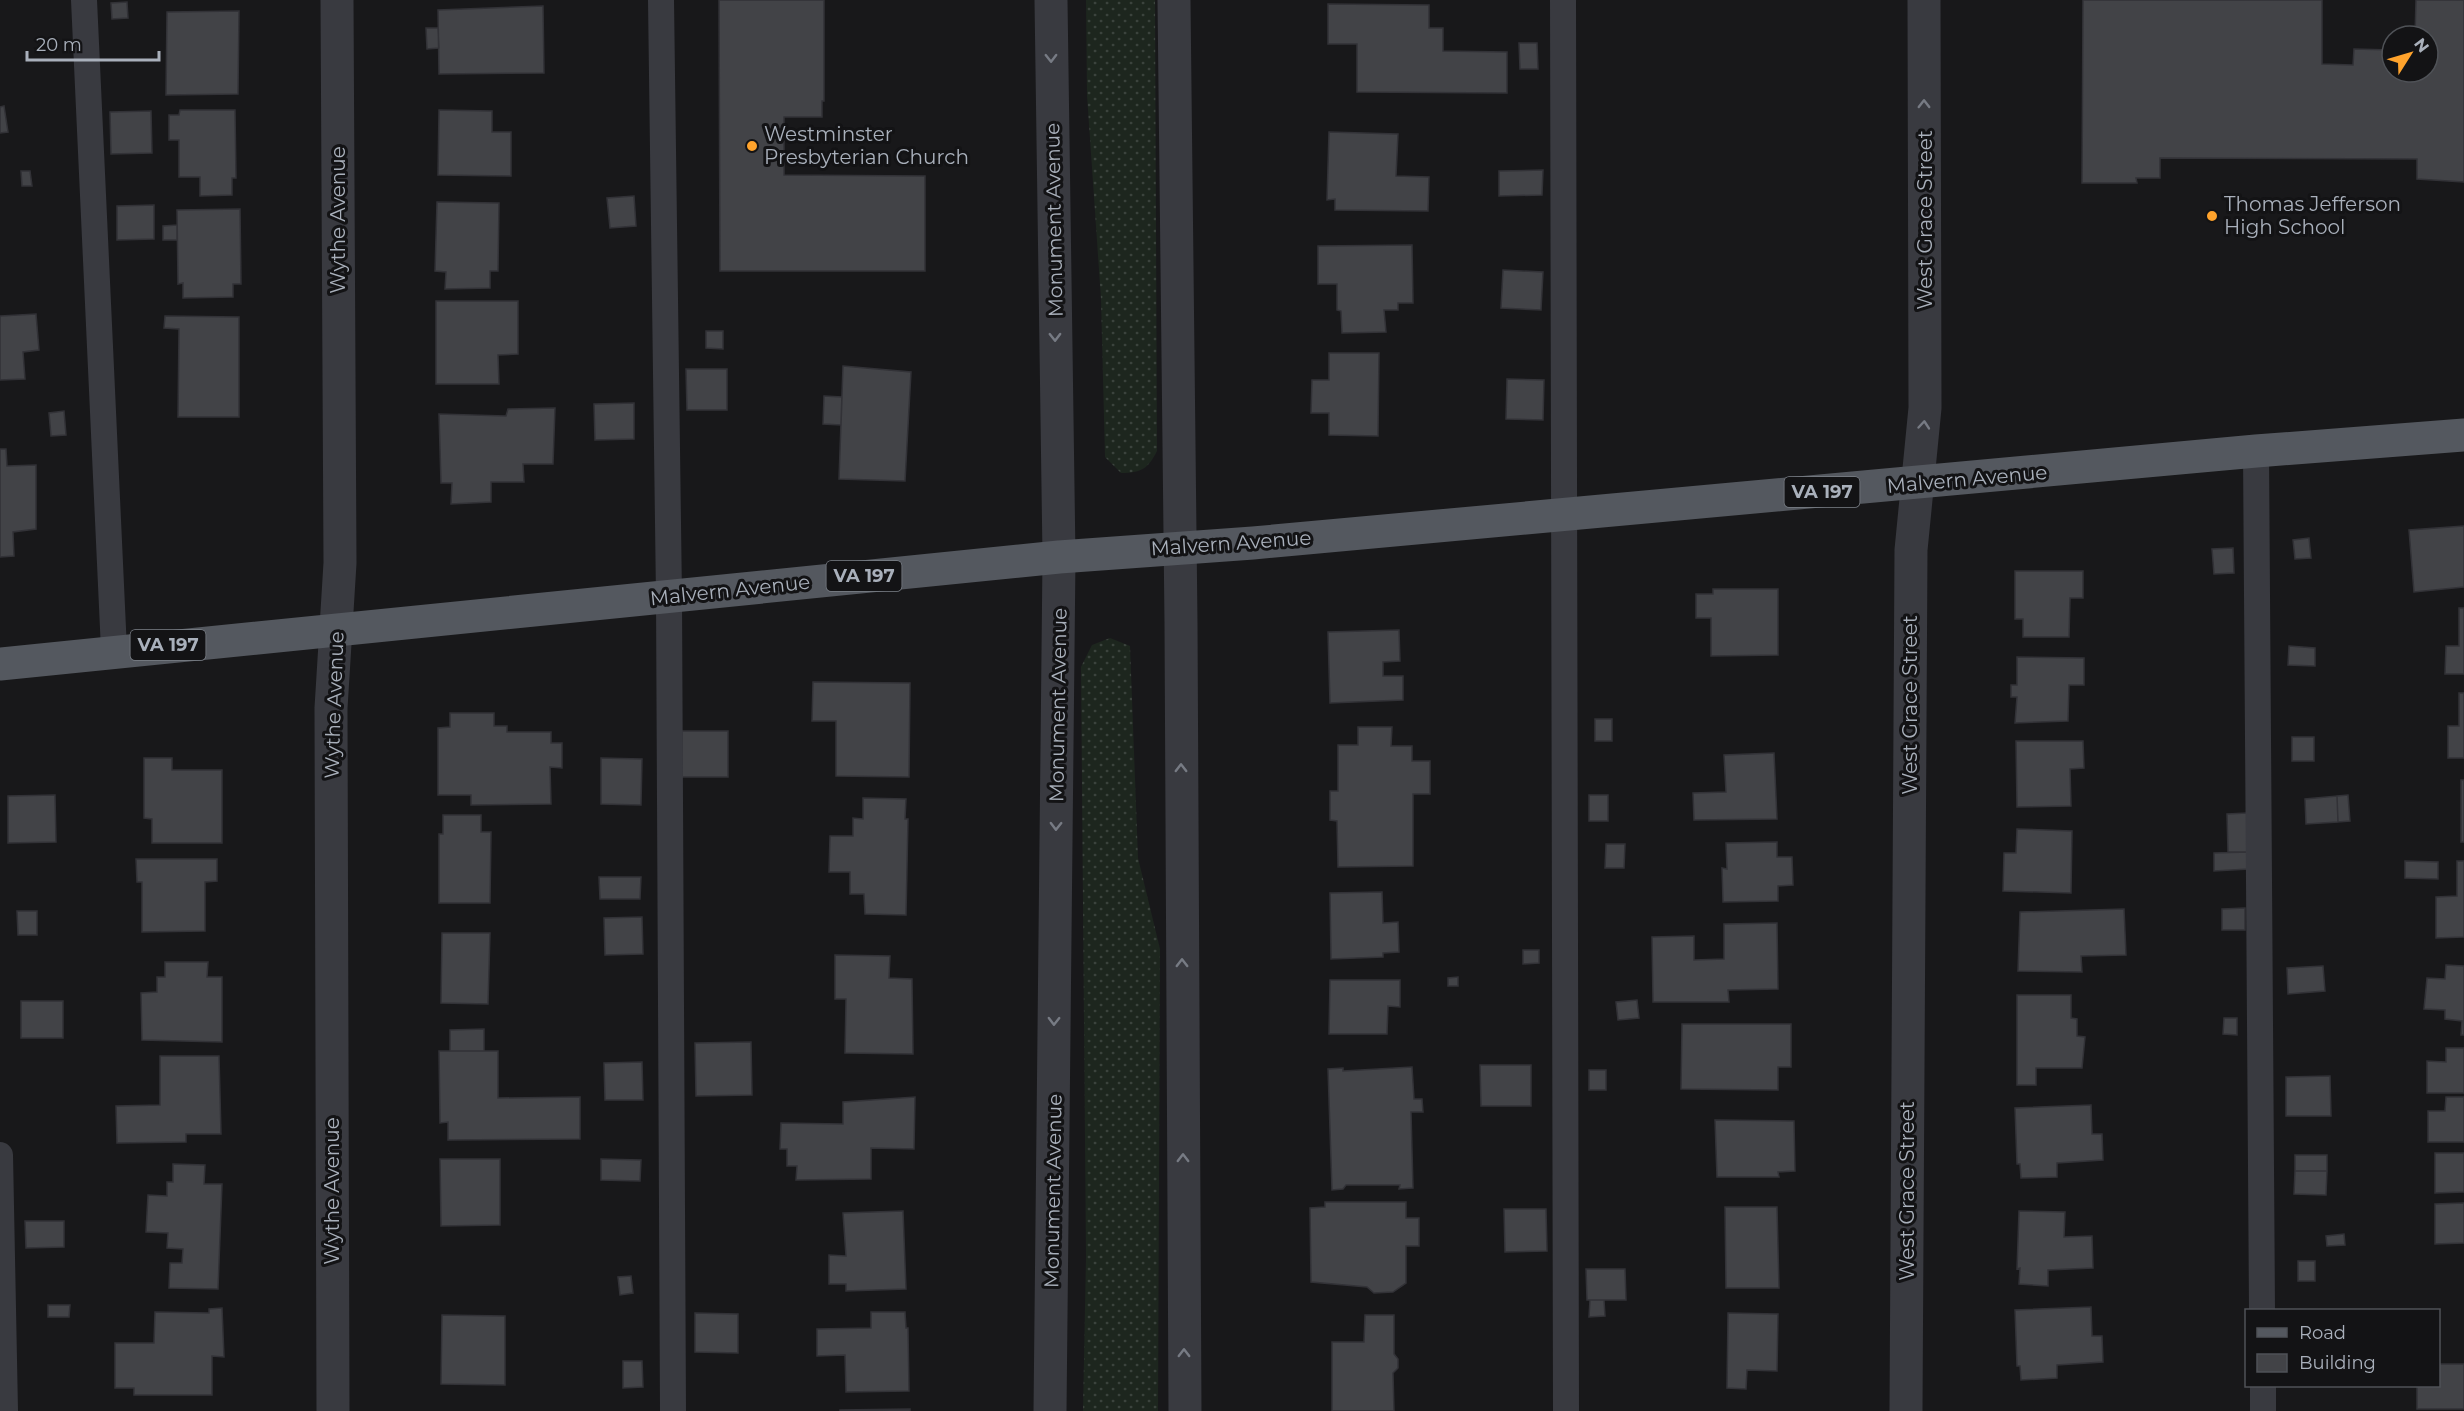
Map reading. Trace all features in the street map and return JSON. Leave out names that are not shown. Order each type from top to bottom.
[{"type":"main road","name":"Malvern Avenue","points":[[0,664],[114,650],[669,597],[1059,556],[1919,484],[2256,451],[2464,435]]},
{"type":"street","name":"Wythe Avenue","points":[[333,1411],[331,708],[340,563],[337,0]]},
{"type":"street","name":"Monument Avenue","points":[[1050,1411],[1059,556],[1051,0]]},
{"type":"street","points":[[1174,0],[1185,1411]]},
{"type":"street","name":"West Grace Street","points":[[1905,1411],[1911,550],[1925,408],[1924,0]]},
{"type":"lane","points":[[84,0],[114,650]]},
{"type":"lane","points":[[661,0],[669,597],[673,1411]]},
{"type":"lane","points":[[1563,0],[1566,1411]]},
{"type":"lane","points":[[2256,451],[2262,1309]]},
{"type":"lane","points":[[0,1155],[5,1411]]},
{"type":"lane","points":[[2263,1387],[2263,1411]]},
{"type":"shaded area","points":[[1086,0],[1155,0],[1157,451],[1147,466],[1139,471],[1128,473],[1121,473],[1105,457],[1101,299],[1087,95]]},
{"type":"shaded area","points":[[1110,638],[1130,646],[1138,858],[1160,949],[1158,1411],[1083,1411],[1086,1257],[1081,667],[1092,645]]},
{"type":"building","name":"Westminster Presbyterian Church","points":[[719,0],[824,0],[822,117],[784,117],[784,175],[925,176],[925,271],[720,271]]},
{"type":"building","points":[[2083,0],[2322,0],[2322,64],[2353,65],[2354,49],[2380,50],[2380,84],[2440,84],[2440,24],[2415,24],[2416,0],[2464,0],[2464,182],[2417,179],[2417,159],[2160,158],[2160,178],[2136,178],[2137,183],[2082,183]]},
{"type":"building","points":[[127,2],[128,18],[112,19],[111,3]]},
{"type":"building","points":[[1328,4],[1429,5],[1429,28],[1443,28],[1443,51],[1507,52],[1507,93],[1357,92],[1357,44],[1328,44]]},
{"type":"building","points":[[543,6],[544,73],[439,74],[438,10]]},
{"type":"building","points":[[239,11],[238,94],[166,95],[167,12]]},
{"type":"building","points":[[426,28],[438,28],[439,48],[427,49]]},
{"type":"building","points":[[1519,43],[1537,43],[1538,69],[1520,69]]},
{"type":"building","points":[[4,106],[8,132],[0,133],[0,107]]},
{"type":"building","points":[[180,110],[235,110],[236,178],[232,178],[232,195],[200,196],[200,177],[179,177],[179,140],[169,140],[169,115],[179,115]]},
{"type":"building","points":[[439,110],[492,111],[492,132],[511,132],[511,176],[438,175]]},
{"type":"building","points":[[151,111],[152,153],[111,154],[110,112]]},
{"type":"building","points":[[1329,132],[1398,134],[1396,176],[1429,177],[1428,211],[1335,210],[1335,199],[1327,200]]},
{"type":"building","points":[[1543,170],[1542,195],[1499,196],[1499,171]]},
{"type":"building","points":[[21,171],[30,171],[32,186],[22,186]]},
{"type":"building","points":[[634,196],[636,226],[610,228],[607,198]]},
{"type":"building","points":[[437,202],[499,203],[498,271],[490,271],[490,288],[445,289],[446,272],[435,271]]},
{"type":"building","points":[[154,205],[154,239],[117,240],[117,206]]},
{"type":"building","points":[[240,209],[241,284],[233,284],[233,297],[183,298],[183,283],[178,284],[177,210]]},
{"type":"building","points":[[177,225],[177,240],[163,240],[163,226]]},
{"type":"building","points":[[1412,245],[1413,303],[1398,303],[1398,310],[1384,310],[1386,332],[1342,333],[1341,311],[1337,310],[1337,284],[1318,284],[1318,246]]},
{"type":"building","points":[[1503,270],[1543,272],[1541,310],[1501,308]]},
{"type":"building","points":[[436,301],[518,301],[518,354],[498,355],[499,384],[436,384]]},
{"type":"building","points":[[36,314],[39,350],[23,352],[25,379],[0,380],[0,316]]},
{"type":"building","points":[[165,316],[239,317],[239,417],[178,417],[179,329],[164,328]]},
{"type":"building","points":[[706,331],[723,331],[723,349],[706,348]]},
{"type":"building","points":[[1329,353],[1379,353],[1378,436],[1329,435],[1329,413],[1311,413],[1312,380],[1329,380]]},
{"type":"building","points":[[843,366],[911,372],[905,481],[839,479]]},
{"type":"building","points":[[686,369],[727,369],[727,410],[687,410]]},
{"type":"building","points":[[1507,379],[1544,380],[1543,420],[1506,419]]},
{"type":"building","points":[[824,396],[842,397],[841,425],[823,424]]},
{"type":"building","points":[[634,403],[634,439],[595,440],[594,404]]},
{"type":"building","points":[[555,408],[553,464],[523,464],[524,482],[491,482],[491,502],[451,504],[452,483],[441,483],[439,414],[506,416],[508,409]]},
{"type":"building","points":[[64,411],[66,435],[51,436],[49,413]]},
{"type":"building","points":[[0,449],[6,449],[7,466],[36,465],[36,529],[13,532],[14,556],[0,557]]},
{"type":"building","points":[[2464,526],[2464,587],[2414,592],[2409,530]]},
{"type":"building","points":[[2309,538],[2311,558],[2295,559],[2293,540]]},
{"type":"building","points":[[2233,548],[2234,573],[2214,574],[2212,549]]},
{"type":"building","points":[[2015,571],[2083,571],[2083,598],[2070,598],[2069,637],[2023,637],[2023,619],[2015,619]]},
{"type":"building","points":[[1713,589],[1778,589],[1778,655],[1711,656],[1711,618],[1696,618],[1696,594],[1713,594]]},
{"type":"building","points":[[2459,608],[2464,608],[2464,674],[2445,674],[2446,646],[2459,646]]},
{"type":"building","points":[[1399,630],[1400,661],[1383,662],[1383,676],[1403,676],[1403,700],[1330,703],[1328,632]]},
{"type":"building","points":[[2289,646],[2315,648],[2315,666],[2288,665]]},
{"type":"building","points":[[2017,657],[2084,658],[2084,685],[2069,685],[2068,721],[2015,723],[2017,697],[2011,697],[2011,685],[2017,685]]},
{"type":"building","points":[[813,682],[910,683],[909,777],[836,776],[836,721],[812,721]]},
{"type":"building","points":[[2459,693],[2464,693],[2464,758],[2448,758],[2448,726],[2459,726]]},
{"type":"building","points":[[450,713],[494,713],[494,726],[507,726],[507,732],[551,732],[551,743],[562,743],[562,768],[550,767],[551,804],[471,805],[471,795],[438,795],[438,728],[450,727]]},
{"type":"building","points":[[1595,719],[1612,719],[1612,741],[1595,741]]},
{"type":"building","points":[[1358,727],[1392,727],[1391,746],[1412,746],[1412,761],[1430,761],[1430,794],[1413,794],[1413,866],[1338,867],[1337,821],[1330,820],[1330,791],[1338,791],[1338,745],[1358,745]]},
{"type":"building","points":[[682,731],[728,731],[728,777],[682,777]]},
{"type":"building","points":[[2292,737],[2314,737],[2314,761],[2292,761]]},
{"type":"building","points":[[2016,741],[2083,741],[2084,768],[2070,769],[2071,806],[2017,807]]},
{"type":"building","points":[[1774,753],[1777,819],[1694,820],[1693,793],[1726,792],[1724,755]]},
{"type":"building","points":[[144,758],[172,758],[172,770],[222,770],[222,843],[152,843],[152,819],[144,818]]},
{"type":"building","points":[[601,758],[642,759],[641,805],[601,804]]},
{"type":"building","points":[[2461,780],[2464,780],[2464,842],[2461,842]]},
{"type":"building","points":[[55,795],[56,842],[8,843],[8,796]]},
{"type":"building","points":[[1589,795],[1608,795],[1608,821],[1589,821]]},
{"type":"building","points":[[2348,795],[2350,821],[2338,822],[2337,796]]},
{"type":"building","points":[[2337,796],[2338,822],[2306,824],[2305,799]]},
{"type":"building","points":[[863,798],[906,799],[905,819],[908,819],[906,915],[865,914],[864,894],[850,894],[850,872],[829,872],[830,836],[853,836],[853,818],[863,819]]},
{"type":"building","points":[[2247,813],[2248,852],[2228,852],[2227,814]]},
{"type":"building","points":[[443,815],[481,815],[481,832],[491,832],[490,903],[439,903],[439,834],[443,834]]},
{"type":"building","points":[[2017,829],[2072,831],[2071,893],[2003,891],[2004,853],[2016,853]]},
{"type":"building","points":[[1777,842],[1777,857],[1792,857],[1793,885],[1778,886],[1778,901],[1723,902],[1722,868],[1727,869],[1726,843]]},
{"type":"building","points":[[1606,844],[1625,844],[1624,868],[1605,868]]},
{"type":"building","points":[[2248,852],[2249,869],[2214,871],[2214,853]]},
{"type":"building","points":[[136,859],[217,859],[217,881],[205,882],[205,931],[142,932],[142,882],[137,882]]},
{"type":"building","points":[[2405,861],[2438,862],[2438,879],[2405,878]]},
{"type":"building","points":[[2457,861],[2464,861],[2464,937],[2436,938],[2436,897],[2457,896]]},
{"type":"building","points":[[599,877],[641,877],[640,899],[600,899]]},
{"type":"building","points":[[1382,892],[1383,923],[1398,922],[1399,952],[1383,953],[1383,957],[1331,959],[1330,893]]},
{"type":"building","points":[[2245,908],[2245,930],[2222,930],[2222,909]]},
{"type":"building","points":[[2124,909],[2126,955],[2081,956],[2082,972],[2018,971],[2020,912]]},
{"type":"building","points":[[17,911],[37,911],[37,935],[18,935]]},
{"type":"building","points":[[642,917],[643,954],[605,955],[604,918]]},
{"type":"building","points":[[1777,923],[1778,989],[1728,990],[1729,1002],[1653,1002],[1652,937],[1694,936],[1694,960],[1724,959],[1724,924]]},
{"type":"building","points":[[442,933],[490,933],[488,1004],[441,1003]]},
{"type":"building","points":[[1523,950],[1539,950],[1539,963],[1523,964]]},
{"type":"building","points":[[835,955],[890,956],[889,978],[912,979],[913,1054],[845,1053],[846,999],[835,999]]},
{"type":"building","points":[[165,962],[208,962],[207,977],[222,977],[222,1042],[142,1040],[141,993],[157,992],[157,977],[165,977]]},
{"type":"building","points":[[2446,965],[2464,966],[2464,1035],[2461,1035],[2462,1021],[2445,1019],[2445,1010],[2424,1009],[2427,978],[2445,979]]},
{"type":"building","points":[[2323,966],[2325,991],[2288,994],[2287,968]]},
{"type":"building","points":[[1458,977],[1458,986],[1448,986],[1448,978]]},
{"type":"building","points":[[1330,980],[1400,980],[1400,1007],[1388,1006],[1387,1034],[1329,1034]]},
{"type":"building","points":[[2017,995],[2071,995],[2071,1018],[2077,1019],[2077,1036],[2085,1037],[2082,1068],[2036,1068],[2036,1085],[2017,1085]]},
{"type":"building","points":[[1637,1000],[1639,1018],[1618,1020],[1616,1002]]},
{"type":"building","points":[[21,1001],[63,1001],[63,1038],[21,1038]]},
{"type":"building","points":[[2224,1018],[2237,1018],[2237,1035],[2223,1034]]},
{"type":"building","points":[[1682,1024],[1791,1024],[1791,1067],[1778,1067],[1778,1090],[1681,1089]]},
{"type":"building","points":[[484,1029],[484,1051],[450,1051],[450,1030]]},
{"type":"building","points":[[751,1042],[752,1095],[696,1096],[695,1043]]},
{"type":"building","points":[[2446,1048],[2464,1048],[2464,1093],[2427,1093],[2427,1061],[2446,1062]]},
{"type":"building","points":[[439,1051],[498,1051],[498,1098],[580,1097],[580,1139],[448,1140],[448,1122],[440,1123]]},
{"type":"building","points":[[160,1056],[219,1056],[221,1134],[186,1134],[186,1142],[117,1143],[116,1106],[160,1105]]},
{"type":"building","points":[[642,1062],[643,1100],[605,1100],[604,1063]]},
{"type":"building","points":[[1480,1065],[1531,1065],[1531,1106],[1481,1106]]},
{"type":"building","points":[[1412,1067],[1414,1099],[1422,1099],[1423,1112],[1411,1112],[1413,1188],[1399,1189],[1400,1185],[1346,1185],[1343,1189],[1332,1190],[1328,1069],[1343,1068],[1343,1071]]},
{"type":"building","points":[[1589,1070],[1606,1070],[1606,1090],[1589,1090]]},
{"type":"building","points":[[2330,1076],[2331,1116],[2286,1116],[2286,1077]]},
{"type":"building","points":[[915,1097],[914,1149],[871,1148],[871,1179],[796,1180],[797,1166],[787,1166],[787,1149],[780,1149],[781,1123],[843,1124],[843,1102]]},
{"type":"building","points":[[2446,1097],[2464,1097],[2464,1142],[2428,1142],[2428,1111],[2445,1111]]},
{"type":"building","points":[[2091,1105],[2092,1134],[2102,1134],[2103,1160],[2057,1163],[2057,1177],[2021,1178],[2020,1164],[2017,1164],[2015,1108]]},
{"type":"building","points":[[1715,1120],[1794,1121],[1795,1171],[1778,1172],[1779,1177],[1717,1177]]},
{"type":"building","points":[[2435,1153],[2464,1153],[2464,1192],[2435,1193]]},
{"type":"building","points":[[2295,1155],[2327,1155],[2327,1171],[2295,1171]]},
{"type":"building","points":[[440,1159],[500,1159],[500,1225],[441,1226]]},
{"type":"building","points":[[601,1159],[641,1160],[640,1181],[601,1180]]},
{"type":"building","points":[[173,1164],[205,1165],[204,1184],[222,1184],[218,1289],[169,1288],[170,1263],[182,1263],[183,1249],[167,1248],[168,1233],[146,1232],[148,1195],[167,1196],[167,1182],[173,1182]]},
{"type":"building","points":[[2295,1171],[2327,1171],[2326,1195],[2294,1194]]},
{"type":"building","points":[[1325,1202],[1406,1202],[1406,1218],[1419,1218],[1419,1246],[1406,1246],[1406,1283],[1393,1292],[1374,1293],[1367,1287],[1311,1282],[1310,1208],[1325,1207]]},
{"type":"building","points":[[2464,1203],[2464,1243],[2435,1244],[2435,1204]]},
{"type":"building","points":[[1725,1207],[1777,1207],[1779,1288],[1726,1288]]},
{"type":"building","points":[[1504,1209],[1546,1209],[1547,1251],[1505,1252]]},
{"type":"building","points":[[903,1211],[906,1289],[846,1291],[846,1284],[829,1284],[829,1255],[846,1256],[843,1213]]},
{"type":"building","points":[[2019,1211],[2065,1212],[2064,1237],[2092,1236],[2093,1268],[2048,1270],[2048,1286],[2019,1284],[2020,1268],[2017,1269]]},
{"type":"building","points":[[25,1221],[64,1221],[64,1247],[26,1248]]},
{"type":"building","points":[[2344,1234],[2345,1245],[2327,1246],[2326,1236]]},
{"type":"building","points":[[2298,1261],[2315,1261],[2315,1281],[2298,1281]]},
{"type":"building","points":[[1586,1269],[1625,1269],[1626,1300],[1587,1300]]},
{"type":"building","points":[[631,1276],[633,1293],[620,1295],[618,1277]]},
{"type":"building","points":[[1590,1300],[1604,1300],[1605,1316],[1589,1317]]},
{"type":"building","points":[[48,1305],[70,1305],[69,1317],[48,1317]]},
{"type":"building","points":[[2091,1307],[2092,1336],[2102,1336],[2103,1362],[2057,1365],[2057,1378],[2021,1380],[2020,1366],[2017,1366],[2015,1310]]},
{"type":"building","points":[[222,1308],[224,1357],[212,1356],[212,1395],[134,1395],[134,1388],[115,1388],[115,1343],[154,1343],[155,1312],[209,1313],[209,1309]]},
{"type":"building","points":[[871,1312],[905,1312],[906,1328],[908,1328],[909,1391],[846,1392],[845,1355],[817,1356],[817,1329],[871,1328]]},
{"type":"building","points":[[695,1313],[738,1314],[738,1353],[695,1352]]},
{"type":"building","points":[[1728,1313],[1778,1314],[1777,1371],[1747,1370],[1746,1389],[1727,1388]]},
{"type":"building","points":[[442,1315],[505,1316],[505,1385],[441,1384]]},
{"type":"building","points":[[1365,1315],[1394,1315],[1394,1354],[1398,1359],[1398,1368],[1393,1373],[1394,1411],[1332,1411],[1332,1342],[1364,1342]]},
{"type":"building","points":[[623,1361],[642,1361],[643,1387],[623,1388]]},
{"type":"building","points":[[2440,1364],[2464,1364],[2464,1409],[2417,1409],[2417,1387],[2440,1387]]},
{"type":"building","points":[[910,1409],[910,1411],[840,1411],[840,1410]]},
{"type":"place","name":"Westminster Presbyterian Church","points":[[752,146]]},
{"type":"place","name":"Thomas Jefferson High School","points":[[2212,216]]}]
